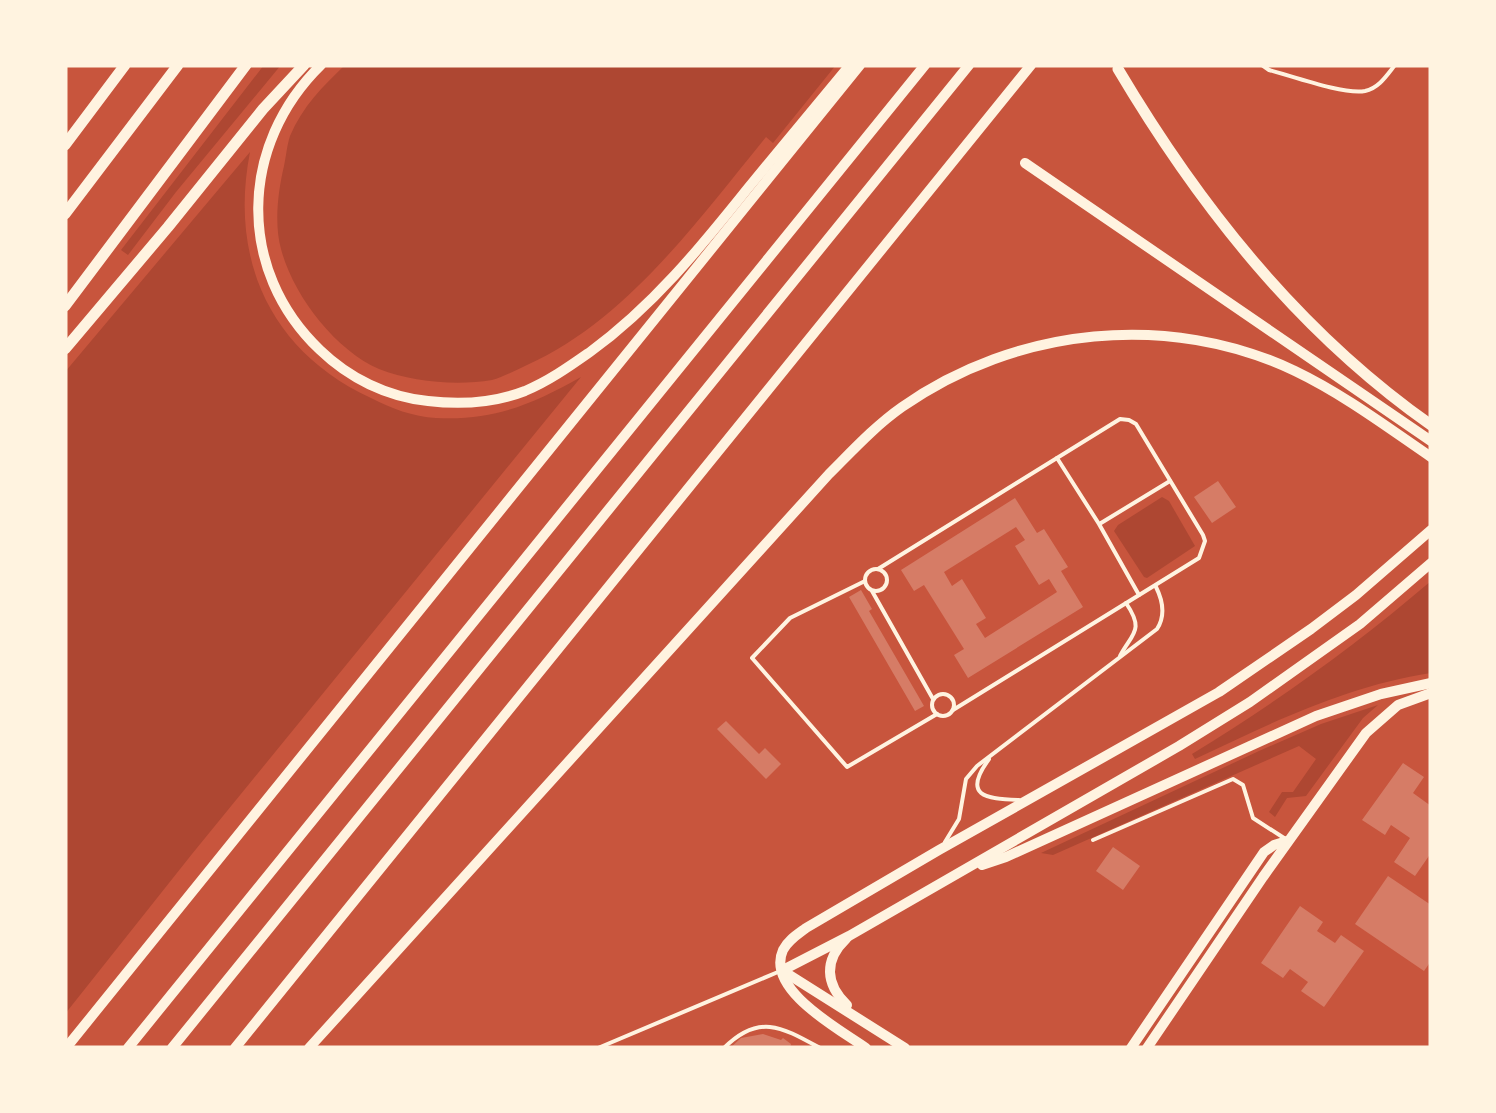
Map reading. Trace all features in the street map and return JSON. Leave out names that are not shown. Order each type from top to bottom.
[{"type":"highway","points":[[65,145],[126,65]]},
{"type":"highway","points":[[65,214],[178,65]]},
{"type":"highway","points":[[65,306],[246,65]]},
{"type":"highway","points":[[65,349],[263,108],[304,65]]},
{"type":"highway","points":[[1118,69],[1196,189],[1257,266],[1326,340],[1385,392],[1430,424]]},
{"type":"main road","points":[[320,65],[286,108],[266,151],[258,207],[268,270],[289,313],[334,362],[393,394],[450,404],[479,402],[524,391],[550,379],[610,338],[684,268],[850,65]]},
{"type":"main road","points":[[66,1048],[860,65]]},
{"type":"main road","points":[[128,1048],[925,65]]},
{"type":"main road","points":[[172,1048],[969,65]]},
{"type":"main road","points":[[234,1048],[1031,65]]},
{"type":"main road","points":[[1025,163],[1431,441]]},
{"type":"main road","points":[[309,1048],[830,474],[882,422],[930,388],[1024,348],[1095,336],[1165,335],[1242,350],[1294,370],[1431,457]]},
{"type":"main road","points":[[866,1048],[800,1002],[780,962],[790,940],[1234,682],[1356,595],[1431,530]]},
{"type":"main road","points":[[783,970],[849,936],[1250,702],[1360,624],[1431,563]]},
{"type":"main road","points":[[957,874],[1006,857],[1316,716],[1382,694],[1431,684]]},
{"type":"main road","points":[[1146,1048],[1288,841],[1376,722],[1398,705],[1431,693]]},
{"type":"main road","points":[[1131,1048],[1264,852],[1274,844],[1288,841]]},
{"type":"main road","points":[[849,936],[830,961],[829,981],[841,1000],[862,1019]]},
{"type":"main road","points":[[783,970],[905,1048]]},
{"type":"lane","points":[[1262,65],[1349,91],[1368,91],[1382,82],[1395,65]]},
{"type":"lane","points":[[864,581],[933,700],[932,708],[944,716],[1199,558],[1205,541],[1136,424],[1129,420],[1113,422],[869,571],[864,581],[790,618],[752,658],[848,767],[937,714]]},
{"type":"lane","points":[[1057,458],[1138,594]]},
{"type":"lane","points":[[1099,524],[1170,481]]},
{"type":"lane","points":[[872,591],[880,591],[887,582],[886,575],[878,569]]},
{"type":"lane","points":[[940,850],[959,819],[966,780],[977,766],[1157,629],[1163,609],[1155,585]]},
{"type":"lane","points":[[1120,656],[1136,630],[1125,602]]},
{"type":"lane","points":[[933,700],[948,694],[954,703],[953,710]]},
{"type":"lane","points":[[991,756],[977,780],[980,794],[995,800],[1029,800]]},
{"type":"lane","points":[[1093,840],[1233,779],[1244,785],[1253,818],[1288,841]]},
{"type":"lane","points":[[598,1048],[783,970]]},
{"type":"lane","points":[[724,1048],[745,1030],[765,1026],[778,1027],[820,1048]]},
{"type":"shaded area","points":[[264,65],[281,65],[128,255],[121,250]]},
{"type":"shaded area","points":[[345,65],[836,65],[773,143],[766,137],[659,265],[597,322],[563,346],[509,373],[492,380],[464,383],[406,377],[363,360],[318,319],[287,267],[277,218],[289,140],[307,106]]},
{"type":"shaded area","points":[[250,152],[245,191],[252,264],[265,298],[283,328],[307,355],[336,378],[402,411],[457,418],[512,409],[581,377],[65,1014],[65,372]]},
{"type":"shaded area","points":[[1162,497],[1169,501],[1195,546],[1147,578],[1114,531]]},
{"type":"shaded area","points":[[1431,581],[1431,673],[1339,696],[1195,759],[1192,754],[1315,672]]},
{"type":"shaded area","points":[[1378,705],[1363,718],[1306,796],[1287,798],[1275,817],[1269,812],[1282,792],[1293,792],[1316,759],[1299,746],[1053,855],[1041,853],[1259,751]]},
{"type":"building","points":[[1218,481],[1236,507],[1212,523],[1194,497]]},
{"type":"building","points":[[1015,498],[1037,533],[1044,529],[1068,567],[1061,571],[1083,607],[968,678],[954,655],[964,649],[924,585],[914,591],[901,570]],"holes":[[[1016,527],[1025,540],[1015,546],[1039,585],[1049,579],[1057,592],[985,638],[976,624],[986,618],[962,579],[952,586],[944,572]]]},
{"type":"building","points":[[861,590],[924,706],[915,711],[849,597]]},
{"type":"building","points":[[726,721],[759,754],[765,748],[781,764],[766,779],[717,729]]},
{"type":"building","points":[[1403,763],[1424,777],[1413,793],[1431,806],[1431,853],[1415,876],[1394,862],[1410,838],[1391,825],[1385,835],[1362,820]]},
{"type":"building","points":[[1113,847],[1140,866],[1123,890],[1096,871]]},
{"type":"building","points":[[1388,876],[1431,905],[1431,961],[1424,971],[1355,924]]},
{"type":"building","points":[[1300,906],[1323,922],[1317,931],[1335,943],[1341,935],[1364,951],[1324,1007],[1301,991],[1308,982],[1290,969],[1283,978],[1261,963]]},
{"type":"building","points":[[763,1034],[783,1038],[791,1044],[790,1048],[730,1048],[741,1038]]}]
